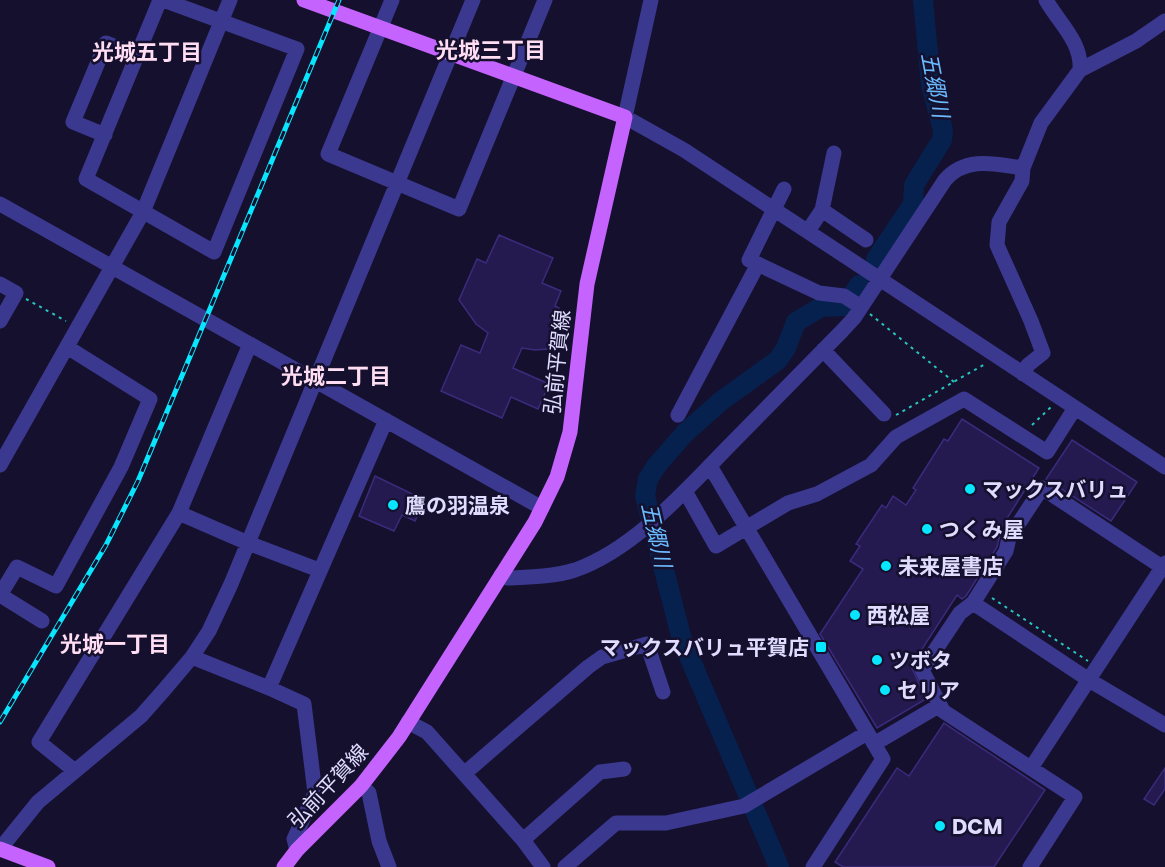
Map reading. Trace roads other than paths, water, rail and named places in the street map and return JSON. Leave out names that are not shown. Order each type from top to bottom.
[{"type":"main road","points":[[304,0],[625,117]]},
{"type":"main road","name":"弘前平賀線","points":[[284,867],[297,850],[361,786],[408,722],[501,576],[558,477],[572,417],[587,284],[625,117]]},
{"type":"main road","points":[[0,849],[48,867]]},
{"type":"street","points":[[162,0],[222,21],[297,49],[214,252],[86,179],[162,0]]},
{"type":"street","points":[[0,465],[143,212],[230,0]]},
{"type":"street","points":[[392,0],[328,154],[459,209],[545,0]]},
{"type":"street","points":[[0,849],[38,802],[141,716],[192,657],[209,631],[316,381],[473,0]]},
{"type":"street","points":[[651,0],[625,117],[684,150],[1165,467]]},
{"type":"street","points":[[1046,0],[1073,39],[1081,57],[1080,70]]},
{"type":"street","points":[[1023,374],[1028,365],[1042,353],[1031,321],[997,245],[999,222],[1022,181],[1023,168],[1041,123],[1080,70],[1136,40],[1165,21]]},
{"type":"street","points":[[105,135],[73,122],[106,43],[137,55]]},
{"type":"street","points":[[808,231],[822,210],[834,153]]},
{"type":"street","points":[[501,576],[507,578],[558,574],[577,569],[598,559],[653,521],[842,331],[853,302],[880,279],[952,172],[961,166],[983,163],[1023,168]]},
{"type":"street","points":[[784,189],[749,260],[819,293],[853,302]]},
{"type":"street","points":[[0,204],[542,508]]},
{"type":"street","points":[[822,210],[866,240]]},
{"type":"street","points":[[678,415],[758,264]]},
{"type":"street","points":[[0,284],[16,293],[0,321]]},
{"type":"street","points":[[75,771],[39,742],[179,513],[250,344]]},
{"type":"street","points":[[42,621],[0,595],[17,567],[56,586],[121,467],[150,399],[67,347]]},
{"type":"street","points":[[823,350],[889,415]]},
{"type":"street","points":[[685,491],[716,546],[788,503],[817,494],[871,465],[896,438],[964,399],[1047,452],[1075,408]]},
{"type":"street","points":[[269,688],[386,420]]},
{"type":"street","points":[[710,466],[883,759],[813,867]]},
{"type":"street","points":[[1031,768],[1164,565],[1042,488],[1010,538],[1006,551],[979,598],[960,613],[922,670],[943,711],[1031,768],[1075,796],[1037,865]]},
{"type":"street","points":[[179,513],[319,570]]},
{"type":"street","points":[[979,598],[1089,680],[1165,725]]},
{"type":"street","points":[[465,773],[602,657],[647,644],[663,692]]},
{"type":"street","points":[[192,657],[304,704],[315,793],[294,839],[297,850]]},
{"type":"street","points":[[565,867],[616,823],[666,823],[750,802],[940,705]]},
{"type":"street","points":[[408,722],[427,732],[523,840],[543,867]]},
{"type":"street","points":[[523,840],[600,772],[624,769]]},
{"type":"street","points":[[361,786],[369,793],[379,842],[390,867]]},
{"type":"waterway","name":"五郷川","points":[[876,259],[913,204],[914,185],[942,140],[943,130],[931,85],[923,0]]},
{"type":"waterway","name":"五郷川","points":[[779,867],[682,640],[645,496],[648,479],[685,433],[721,401],[778,360],[786,348],[796,322],[821,307],[845,306],[859,285]]},
{"type":"railway","points":[[0,722],[106,545],[138,481],[339,0]]},
{"type":"place","name":"マックスバリュ","points":[[970,489]]},
{"type":"place","name":"鷹の羽温泉","points":[[393,505]]},
{"type":"place","name":"つくみ屋","points":[[927,529]]},
{"type":"place","name":"未来屋書店","points":[[886,566]]},
{"type":"place","name":"西松屋","points":[[855,615]]},
{"type":"place","name":"マックスバリュ平賀店","points":[[821,647]]},
{"type":"place","name":"ツボタ","points":[[877,660]]},
{"type":"place","name":"セリア","points":[[885,690]]},
{"type":"place","name":"DCM","points":[[940,826]]},
{"type":"district","name":"光城三丁目","points":[[491,50]]},
{"type":"district","name":"光城五丁目","points":[[147,52]]},
{"type":"district","name":"光城二丁目","points":[[336,376]]},
{"type":"district","name":"光城一丁目","points":[[115,644]]}]
